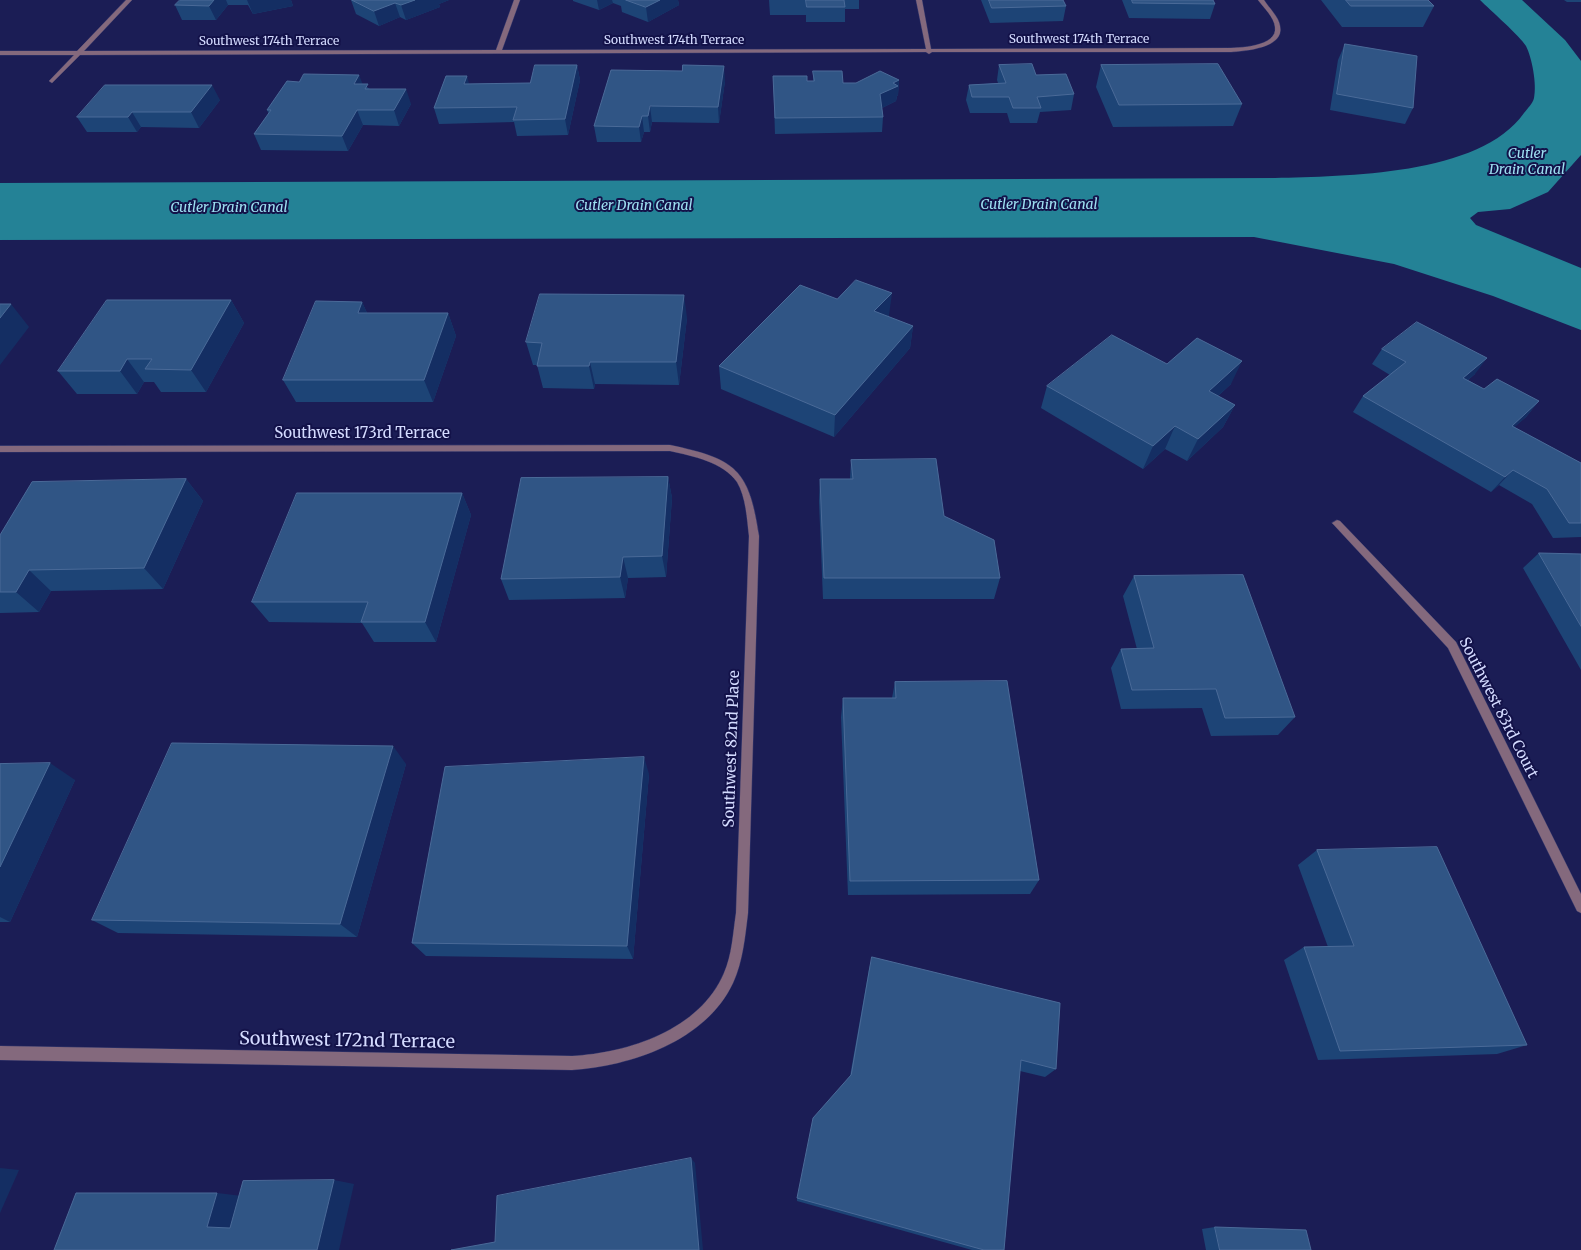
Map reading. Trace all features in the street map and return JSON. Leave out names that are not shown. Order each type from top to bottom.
[{"type":"street","points":[[52,81],[129,0]]},
{"type":"street","points":[[498,53],[517,0]]},
{"type":"street","points":[[919,0],[929,52]]},
{"type":"street","name":"Southwest 174th Terrace","points":[[0,53],[1225,50],[1256,47],[1269,42],[1278,34],[1278,27],[1261,0]]},
{"type":"street","name":"Southwest 173rd Terrace","points":[[0,449],[634,447],[670,448],[700,454],[721,464]]},
{"type":"street","name":"Southwest 82nd Place","points":[[686,1028],[710,1008],[725,986],[736,956],[742,913],[754,536],[745,488],[736,476],[721,464]]},
{"type":"street","name":"Southwest 83rd Court","points":[[1337,522],[1452,646],[1581,907]]},
{"type":"street","name":"Southwest 172nd Terrace","points":[[0,1052],[511,1063],[590,1061],[644,1049],[686,1028]]},
{"type":"water","name":"Cutler Drain Canal","points":[[1480,0],[1522,0],[1565,40],[1581,61],[1581,155],[1548,192],[1510,209],[1478,212],[1470,218],[1476,225],[1581,268],[1581,330],[1493,296],[1394,264],[1254,237],[0,240],[0,183],[1275,178],[1337,176],[1409,168],[1444,161],[1476,149],[1503,134],[1524,113],[1533,100],[1535,86],[1526,46]]},
{"type":"building","points":[[180,0],[214,0],[209,6],[175,5]]},
{"type":"building","points":[[352,0],[415,0],[401,5],[395,3],[374,11]]},
{"type":"building","points":[[626,0],[660,0],[646,7]]},
{"type":"building","points":[[806,0],[844,0],[845,7],[807,7]]},
{"type":"building","points":[[989,0],[1063,0],[1066,6],[992,8]]},
{"type":"building","points":[[1132,0],[1213,0],[1215,4],[1133,3]]},
{"type":"building","points":[[1346,0],[1428,0],[1434,6],[1351,6]]},
{"type":"building","points":[[1345,44],[1417,56],[1413,108],[1337,94]]},
{"type":"building","points":[[1032,64],[1036,75],[1066,74],[1074,94],[1037,97],[1041,108],[1013,108],[1009,97],[972,97],[969,85],[1006,83],[999,65]]},
{"type":"building","points":[[1218,64],[1242,104],[1119,105],[1101,65]]},
{"type":"building","points":[[535,65],[577,65],[565,119],[513,120],[517,107],[434,108],[446,76],[467,76],[464,84],[530,83]]},
{"type":"building","points":[[683,65],[724,66],[718,107],[650,106],[648,116],[642,116],[639,127],[594,126],[611,70],[682,71]]},
{"type":"building","points":[[813,71],[842,71],[843,83],[856,83],[880,71],[899,80],[893,83],[898,86],[880,94],[883,117],[775,118],[773,76],[807,76],[807,81],[814,81]]},
{"type":"building","points":[[304,74],[359,75],[354,84],[368,84],[365,89],[406,89],[394,110],[357,110],[342,136],[254,134],[271,110],[267,110],[287,81],[299,82]]},
{"type":"building","points":[[105,85],[212,85],[191,112],[132,112],[128,117],[77,117]]},
{"type":"building","points":[[856,280],[892,293],[874,311],[913,326],[835,415],[719,366],[800,285],[837,299]]},
{"type":"building","points":[[540,294],[684,295],[676,362],[590,362],[589,366],[537,366],[542,343],[526,342]]},
{"type":"building","points":[[107,300],[231,300],[191,370],[145,369],[152,359],[127,359],[120,371],[58,371]]},
{"type":"building","points":[[316,301],[362,302],[358,313],[448,313],[424,380],[283,380]]},
{"type":"building","points":[[0,304],[11,304],[0,318]]},
{"type":"building","points":[[1417,322],[1487,358],[1463,378],[1484,389],[1497,379],[1539,401],[1512,426],[1581,463],[1581,523],[1569,523],[1547,489],[1513,470],[1505,477],[1363,396],[1406,362],[1382,349]]},
{"type":"building","points":[[1112,335],[1167,364],[1197,338],[1242,361],[1209,391],[1235,405],[1198,439],[1175,426],[1153,446],[1047,386]]},
{"type":"building","points":[[936,459],[944,516],[994,540],[1000,578],[824,578],[820,479],[853,479],[851,460]]},
{"type":"building","points":[[668,477],[662,556],[623,557],[620,577],[501,579],[521,478]]},
{"type":"building","points":[[186,479],[144,568],[29,570],[16,592],[0,592],[0,535],[32,482]]},
{"type":"building","points":[[297,493],[462,493],[425,622],[361,622],[368,602],[252,602]]},
{"type":"building","points":[[1539,553],[1581,554],[1581,626]]},
{"type":"building","points":[[1243,575],[1295,717],[1225,718],[1216,689],[1132,690],[1121,649],[1154,648],[1134,576]]},
{"type":"building","points":[[1007,681],[1039,880],[850,881],[843,698],[896,698],[895,682]]},
{"type":"building","points":[[172,743],[393,746],[340,924],[92,920]]},
{"type":"building","points":[[644,757],[627,946],[412,943],[445,767]]},
{"type":"building","points":[[50,763],[0,867],[0,764]]},
{"type":"building","points":[[1437,847],[1527,1045],[1340,1051],[1304,947],[1354,946],[1317,850]]},
{"type":"building","points":[[872,957],[1060,1003],[1056,1069],[1021,1060],[1004,1250],[984,1250],[797,1198],[813,1118],[851,1075]]},
{"type":"building","points":[[691,1158],[699,1250],[451,1250],[495,1242],[497,1196]]},
{"type":"building","points":[[334,1180],[317,1250],[54,1250],[76,1193],[217,1193],[207,1227],[230,1228],[243,1181]]},
{"type":"building","points":[[1215,1227],[1306,1230],[1311,1250],[1220,1250]]}]
